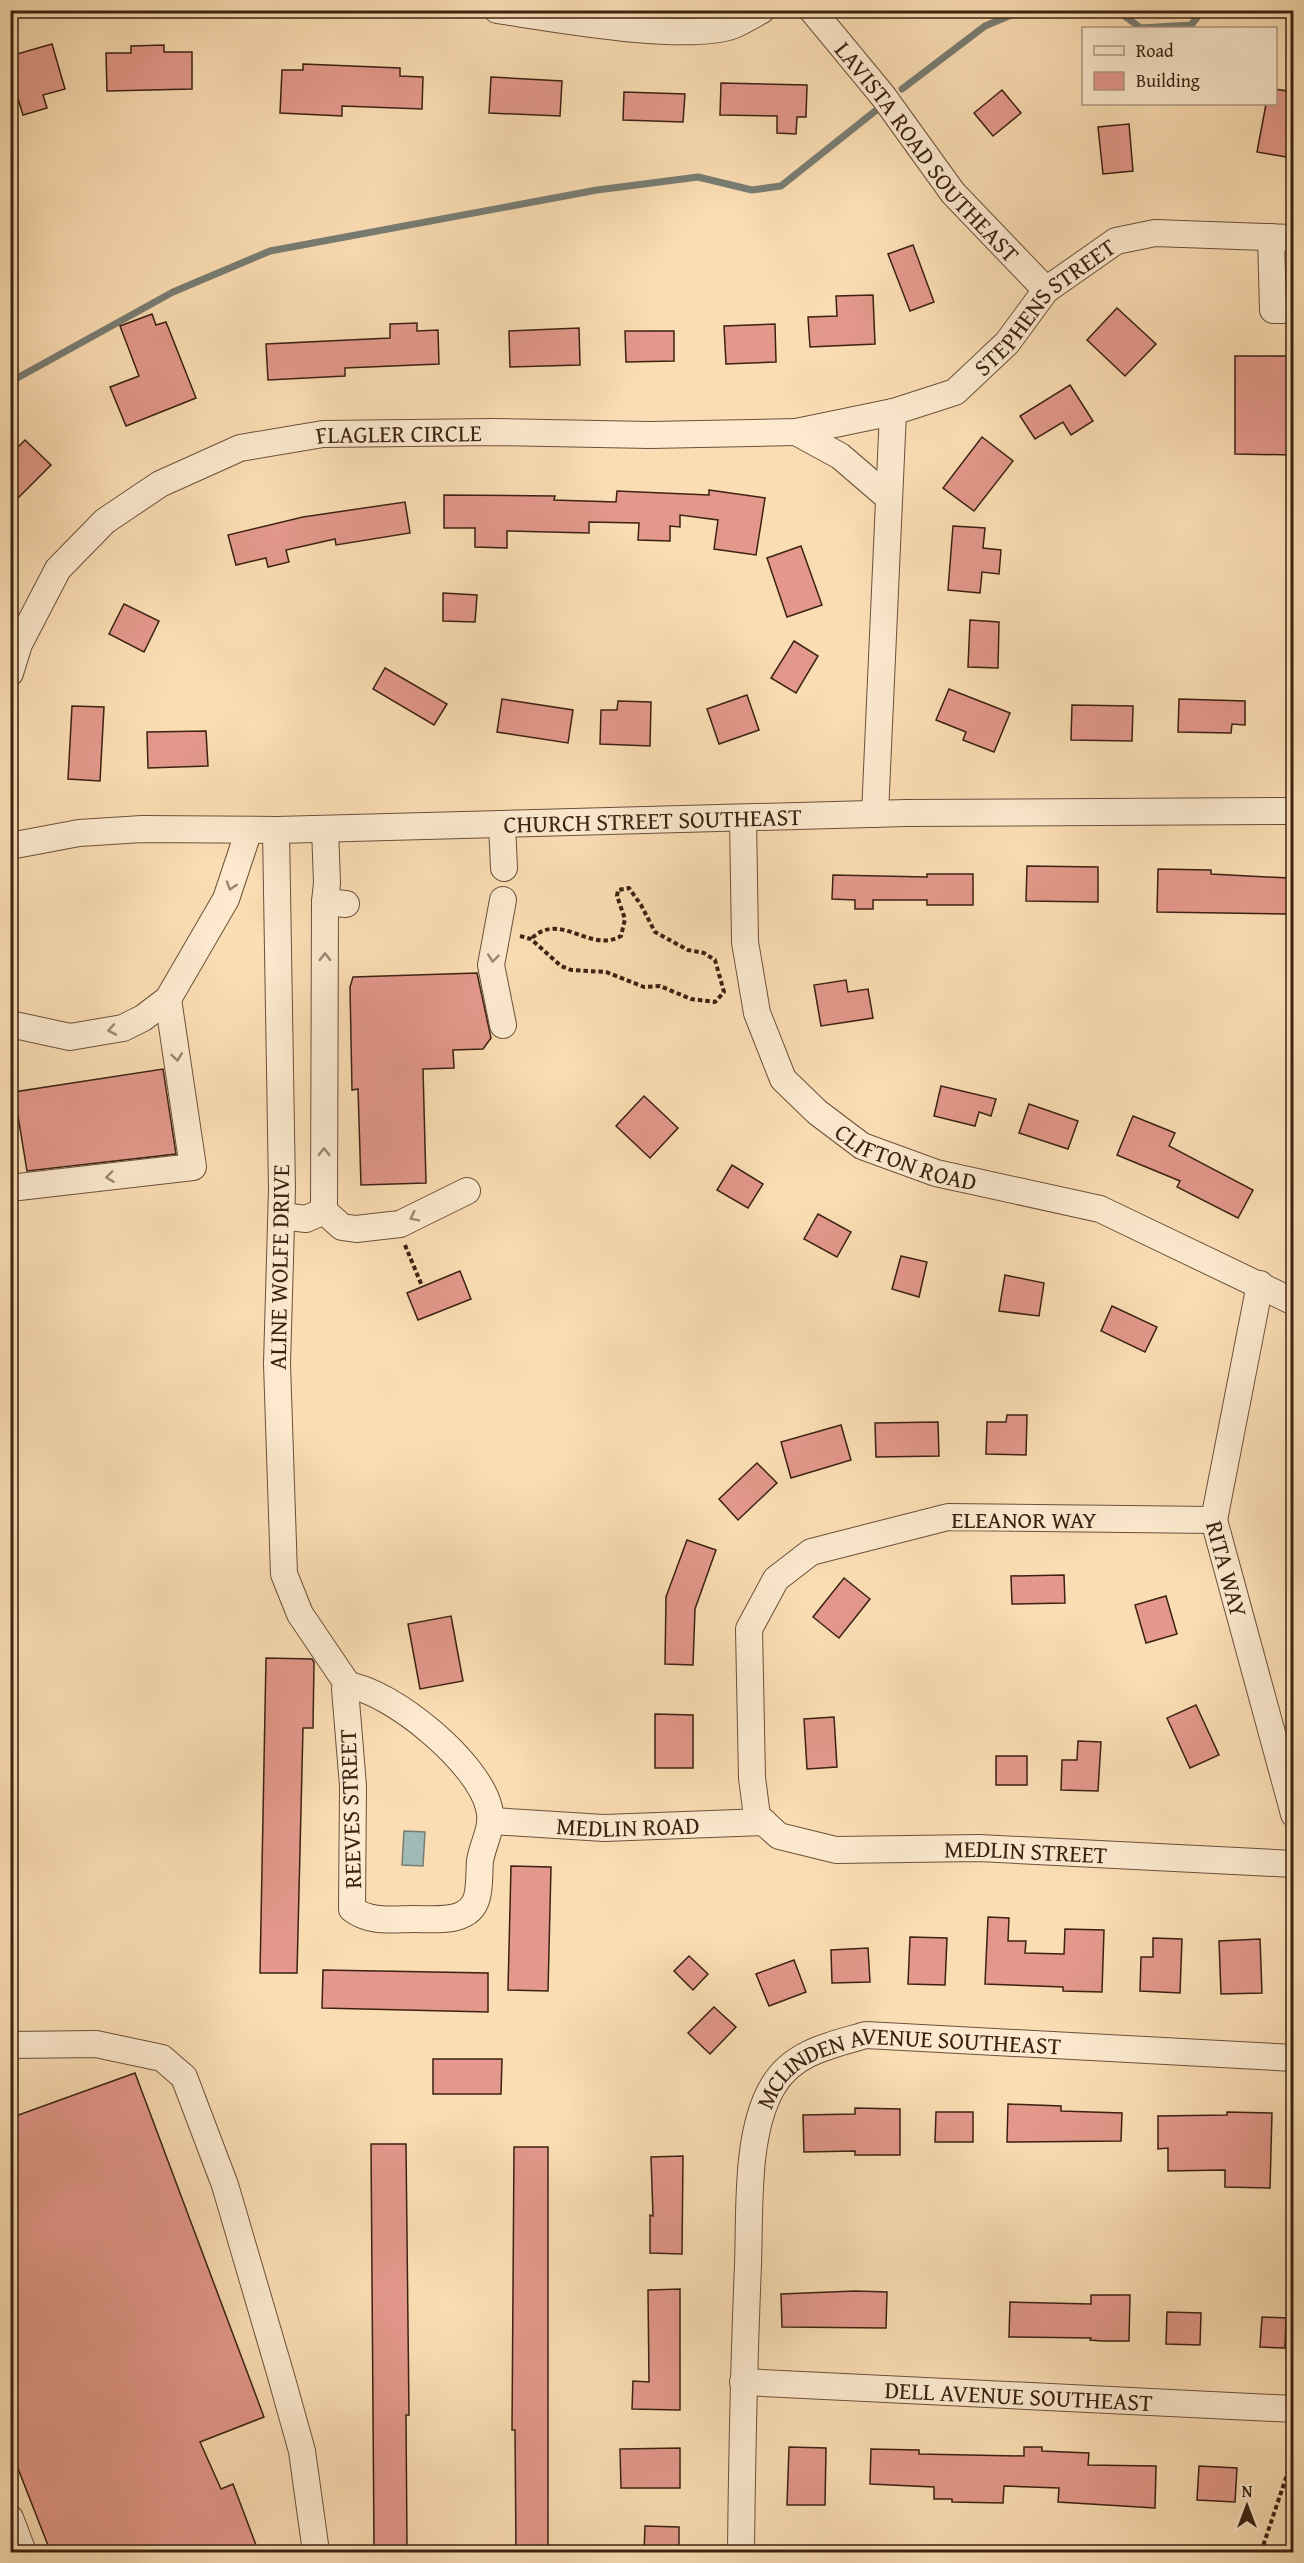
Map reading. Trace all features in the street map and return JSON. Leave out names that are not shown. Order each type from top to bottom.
[{"type":"street","points":[[497,10],[694,31],[732,26],[762,10]]},
{"type":"street","name":"LAVISTA ROAD SOUTHEAST","points":[[812,10],[883,96],[953,193],[1046,290]]},
{"type":"street","name":"STEPHENS STREET","points":[[892,412],[955,392],[1007,343],[1046,290],[1116,241],[1155,233],[1282,238]]},
{"type":"street","points":[[1282,238],[1273,310],[1293,310]]},
{"type":"street","points":[[875,814],[892,412]]},
{"type":"street","name":"FLAGLER CIRCLE","points":[[10,673],[19,644],[58,569],[105,521],[160,484],[240,448],[323,434],[494,432],[650,435],[796,432],[892,412]]},
{"type":"street","points":[[796,432],[840,456],[889,498]]},
{"type":"street","name":"CHURCH STREET SOUTHEAST","points":[[10,846],[89,833],[142,829],[276,830],[1157,809],[1293,811]]},
{"type":"street","name":"CLIFTON ROAD","points":[[743,818],[745,942],[757,1013],[767,1044],[783,1079],[817,1112],[862,1146],[936,1173],[1100,1209],[1260,1284],[1293,1302]]},
{"type":"street","points":[[502,824],[504,868]]},
{"type":"street","points":[[325,829],[327,883],[336,903],[324,1210],[342,1227],[356,1229],[397,1224],[467,1191]]},
{"type":"street","points":[[10,1024],[70,1037],[123,1028],[143,1018],[168,999],[226,899],[249,830]]},
{"type":"street","name":"ALINE WOLFE DRIVE","points":[[276,830],[282,1216],[277,1364],[284,1574],[300,1614],[348,1685]]},
{"type":"street","points":[[503,900],[491,965],[504,1025]]},
{"type":"street","points":[[10,1188],[193,1167],[168,999]]},
{"type":"street","points":[[282,1216],[306,1219],[324,1210]]},
{"type":"street","name":"RITA WAY","points":[[1260,1284],[1214,1520],[1293,1814]]},
{"type":"street","name":"ELEANOR WAY","points":[[764,1822],[757,1816],[752,1778],[749,1629],[776,1579],[811,1552],[948,1517],[1214,1520]]},
{"type":"street","points":[[348,1685],[374,1694],[414,1719],[447,1746],[476,1781],[489,1805],[492,1821]]},
{"type":"street","name":"REEVES STREET","points":[[348,1685],[345,1689],[353,1786],[352,1909],[362,1916],[376,1919],[440,1919],[466,1914],[472,1909],[477,1899],[482,1851],[492,1821]]},
{"type":"street","name":"MEDLIN ROAD","points":[[492,1821],[604,1828],[764,1822]]},
{"type":"street","name":"MEDLIN STREET","points":[[764,1822],[779,1836],[836,1850],[979,1848],[1293,1864]]},
{"type":"street","name":"MCLINDEN AVENUE SOUTHEAST","points":[[741,2553],[743,2382],[752,2172],[759,2124],[769,2096],[773,2086],[792,2061],[825,2046],[866,2035],[1293,2058]]},
{"type":"street","points":[[10,2045],[96,2044],[162,2058],[184,2078],[225,2185],[287,2397],[302,2451],[316,2553]]},
{"type":"street","name":"DELL AVENUE SOUTHEAST","points":[[743,2382],[1293,2409]]},
{"type":"street","points":[[10,2518],[23,2553]]},
{"type":"path","points":[[497,932],[531,939],[561,966],[571,970],[606,972],[644,987],[660,986],[691,999],[715,1002],[724,992],[715,960],[704,953],[688,950],[655,932],[629,888],[618,890],[617,896],[626,919],[621,936],[611,942],[595,942],[574,931],[551,928],[537,933],[531,939]]},
{"type":"path","points":[[397,1224],[422,1286]]},
{"type":"path","points":[[1261,2553],[1293,2454]]},
{"type":"water","points":[[404,1831],[425,1832],[423,1866],[402,1865]]},
{"type":"building","points":[[52,44],[65,89],[43,95],[47,108],[23,115],[10,72],[10,56]]},
{"type":"building","points":[[164,45],[164,52],[192,52],[192,89],[107,91],[106,53],[131,53],[131,46]]},
{"type":"building","points":[[303,64],[400,68],[400,76],[423,77],[422,109],[342,106],[342,116],[280,113],[282,70],[303,70]]},
{"type":"building","points":[[491,77],[562,81],[560,116],[489,113]]},
{"type":"building","points":[[721,83],[807,85],[806,117],[797,117],[796,134],[777,133],[777,116],[720,115]]},
{"type":"building","points":[[1277,89],[1293,92],[1293,158],[1257,152],[1266,105],[1277,105]]},
{"type":"building","points":[[1002,90],[1021,113],[993,136],[974,113]]},
{"type":"building","points":[[624,92],[685,94],[683,122],[623,120]]},
{"type":"building","points":[[1129,124],[1133,171],[1103,174],[1098,127]]},
{"type":"building","points":[[913,245],[934,302],[910,311],[888,254]]},
{"type":"building","points":[[873,295],[875,344],[810,347],[808,317],[837,316],[836,296]]},
{"type":"building","points":[[1117,308],[1156,344],[1125,376],[1087,340]]},
{"type":"building","points":[[152,314],[156,325],[166,322],[196,398],[126,426],[110,387],[139,376],[120,326]]},
{"type":"building","points":[[417,323],[417,331],[438,330],[439,364],[345,368],[345,376],[268,380],[266,344],[390,338],[390,324]]},
{"type":"building","points":[[775,324],[776,362],[726,364],[724,326]]},
{"type":"building","points":[[579,328],[580,365],[510,367],[509,331]]},
{"type":"building","points":[[625,331],[674,331],[674,361],[626,362]]},
{"type":"building","points":[[1235,356],[1293,356],[1293,455],[1235,454]]},
{"type":"building","points":[[1070,385],[1093,421],[1071,435],[1063,422],[1035,439],[1020,416]]},
{"type":"building","points":[[982,437],[1013,461],[974,511],[943,488]]},
{"type":"building","points":[[25,440],[51,465],[10,506],[10,455]]},
{"type":"building","points":[[709,490],[765,498],[756,555],[714,549],[718,520],[680,515],[680,527],[670,526],[670,541],[638,540],[639,523],[589,522],[589,533],[507,531],[507,548],[475,547],[475,528],[444,528],[444,495],[555,496],[554,500],[616,502],[617,491],[709,495]]},
{"type":"building","points":[[405,502],[410,533],[336,545],[335,539],[286,550],[289,562],[268,567],[266,558],[236,565],[228,535],[303,517]]},
{"type":"building","points":[[953,526],[985,528],[983,548],[1001,550],[999,574],[982,572],[980,593],[948,590]]},
{"type":"building","points":[[801,546],[822,605],[787,617],[767,558]]},
{"type":"building","points":[[443,593],[477,595],[475,622],[443,621]]},
{"type":"building","points":[[124,604],[159,621],[144,652],[109,634]]},
{"type":"building","points":[[970,620],[999,622],[998,668],[968,667]]},
{"type":"building","points":[[794,641],[818,656],[796,693],[771,678]]},
{"type":"building","points":[[385,668],[447,704],[434,725],[373,689]]},
{"type":"building","points":[[949,689],[1010,713],[994,752],[963,740],[966,732],[936,720]]},
{"type":"building","points":[[747,695],[759,730],[719,744],[707,709]]},
{"type":"building","points":[[502,699],[573,710],[568,743],[497,732]]},
{"type":"building","points":[[1179,699],[1245,701],[1245,725],[1232,724],[1231,733],[1178,732]]},
{"type":"building","points":[[618,701],[651,702],[650,746],[600,744],[601,710],[617,710]]},
{"type":"building","points":[[1072,705],[1133,706],[1132,741],[1071,740]]},
{"type":"building","points":[[72,706],[104,707],[100,781],[68,779]]},
{"type":"building","points":[[206,731],[208,766],[148,768],[147,732]]},
{"type":"building","points":[[1027,866],[1098,867],[1098,902],[1026,901]]},
{"type":"building","points":[[1158,869],[1211,870],[1211,874],[1288,878],[1287,914],[1157,912]]},
{"type":"building","points":[[927,874],[973,874],[973,905],[927,905],[927,900],[873,900],[873,909],[855,909],[855,900],[832,899],[833,875],[927,877]]},
{"type":"building","points":[[477,973],[491,1038],[483,1049],[453,1050],[454,1068],[423,1069],[426,1183],[361,1185],[358,1089],[352,1090],[350,987],[353,977]]},
{"type":"building","points":[[846,980],[848,992],[868,989],[873,1018],[821,1026],[814,985]]},
{"type":"building","points":[[163,1069],[176,1154],[27,1171],[14,1092]]},
{"type":"building","points":[[941,1086],[996,1099],[991,1116],[979,1112],[975,1126],[934,1116]]},
{"type":"building","points":[[644,1096],[678,1128],[650,1158],[616,1126]]},
{"type":"building","points":[[1029,1104],[1078,1121],[1068,1149],[1019,1133]]},
{"type":"building","points":[[1133,1116],[1175,1133],[1169,1146],[1253,1190],[1238,1218],[1177,1187],[1180,1181],[1117,1155]]},
{"type":"building","points":[[732,1165],[763,1184],[748,1208],[717,1190]]},
{"type":"building","points":[[818,1214],[851,1232],[837,1257],[804,1239]]},
{"type":"building","points":[[901,1256],[927,1262],[919,1297],[892,1289]]},
{"type":"building","points":[[460,1271],[471,1299],[418,1320],[407,1293]]},
{"type":"building","points":[[1005,1275],[1044,1283],[1039,1316],[999,1311]]},
{"type":"building","points":[[1112,1306],[1157,1327],[1145,1352],[1101,1331]]},
{"type":"building","points":[[1007,1415],[1027,1415],[1026,1455],[986,1454],[987,1422],[1006,1422]]},
{"type":"building","points":[[938,1422],[939,1456],[876,1457],[875,1423]]},
{"type":"building","points":[[841,1425],[851,1460],[791,1478],[781,1442]]},
{"type":"building","points":[[757,1463],[777,1483],[738,1520],[719,1499]]},
{"type":"building","points":[[687,1540],[716,1550],[695,1609],[693,1665],[665,1664],[666,1597]]},
{"type":"building","points":[[1064,1575],[1065,1603],[1012,1604],[1011,1576]]},
{"type":"building","points":[[844,1578],[870,1599],[839,1638],[813,1617]]},
{"type":"building","points":[[1166,1596],[1177,1634],[1146,1643],[1135,1605]]},
{"type":"building","points":[[451,1616],[463,1681],[420,1689],[408,1624]]},
{"type":"building","points":[[266,1658],[312,1659],[314,1662],[313,1728],[303,1728],[297,1973],[260,1973]]},
{"type":"building","points":[[1196,1705],[1219,1755],[1190,1768],[1167,1718]]},
{"type":"building","points":[[655,1714],[693,1715],[693,1768],[655,1768]]},
{"type":"building","points":[[834,1717],[837,1767],[807,1769],[804,1719]]},
{"type":"building","points":[[1078,1741],[1101,1742],[1098,1791],[1061,1790],[1062,1760],[1077,1760]]},
{"type":"building","points":[[996,1756],[1027,1756],[1027,1785],[996,1785]]},
{"type":"building","points":[[511,1866],[551,1867],[548,1991],[508,1990]]},
{"type":"building","points":[[988,1917],[1009,1918],[1008,1941],[1026,1941],[1025,1953],[1064,1954],[1065,1929],[1104,1930],[1102,1992],[1063,1991],[1063,1987],[985,1984]]},
{"type":"building","points":[[910,1937],[947,1938],[945,1985],[908,1984]]},
{"type":"building","points":[[1153,1938],[1182,1939],[1180,1993],[1140,1991],[1141,1957],[1153,1957]]},
{"type":"building","points":[[1260,1939],[1262,1993],[1221,1994],[1219,1941]]},
{"type":"building","points":[[868,1948],[870,1982],[832,1983],[831,1950]]},
{"type":"building","points":[[689,1956],[708,1974],[693,1990],[674,1971]]},
{"type":"building","points":[[794,1960],[806,1992],[769,2006],[756,1974]]},
{"type":"building","points":[[323,1970],[488,1973],[488,2012],[322,2008]]},
{"type":"building","points":[[714,2007],[736,2027],[710,2054],[688,2033]]},
{"type":"building","points":[[433,2059],[502,2059],[501,2094],[433,2094]]},
{"type":"building","points":[[135,2073],[264,2417],[200,2442],[221,2489],[233,2484],[259,2553],[51,2553],[10,2448],[10,2118]]},
{"type":"building","points":[[1008,2104],[1061,2106],[1061,2111],[1122,2113],[1121,2141],[1007,2142]]},
{"type":"building","points":[[855,2108],[900,2109],[900,2155],[855,2155],[855,2151],[804,2152],[803,2115],[855,2114]]},
{"type":"building","points":[[936,2112],[973,2112],[973,2142],[935,2142]]},
{"type":"building","points":[[1227,2112],[1272,2113],[1270,2188],[1225,2187],[1225,2170],[1168,2171],[1168,2148],[1158,2149],[1158,2116],[1227,2115]]},
{"type":"building","points":[[371,2144],[406,2144],[409,2415],[406,2415],[407,2547],[374,2547]]},
{"type":"building","points":[[514,2147],[548,2147],[548,2553],[516,2553],[515,2430],[512,2430]]},
{"type":"building","points":[[683,2156],[682,2254],[650,2253],[650,2215],[653,2216],[651,2157]]},
{"type":"building","points":[[680,2289],[680,2410],[632,2409],[633,2381],[649,2382],[648,2290]]},
{"type":"building","points":[[887,2292],[886,2328],[782,2327],[781,2294]]},
{"type":"building","points":[[1091,2295],[1130,2295],[1129,2341],[1009,2337],[1010,2302],[1091,2304]]},
{"type":"building","points":[[1167,2312],[1201,2313],[1200,2345],[1166,2344]]},
{"type":"building","points":[[1262,2317],[1286,2318],[1285,2348],[1260,2347]]},
{"type":"building","points":[[789,2447],[826,2448],[825,2505],[787,2505]]},
{"type":"building","points":[[1024,2447],[1042,2447],[1042,2451],[1089,2453],[1088,2465],[1156,2466],[1155,2508],[1058,2502],[1059,2488],[1004,2486],[1003,2503],[952,2502],[952,2499],[934,2499],[934,2487],[870,2484],[871,2449],[919,2450],[919,2454],[1024,2456]]},
{"type":"building","points":[[680,2448],[680,2488],[621,2488],[620,2449]]},
{"type":"building","points":[[1199,2466],[1237,2468],[1235,2502],[1197,2500]]},
{"type":"building","points":[[645,2526],[679,2527],[679,2553],[644,2553]]},
{"type":"waterway","points":[[902,89],[985,26],[1023,10]]},
{"type":"waterway","points":[[1116,10],[1140,27]]},
{"type":"waterway","points":[[1158,27],[1191,25],[1203,10]]},
{"type":"waterway","points":[[10,382],[173,292],[270,251],[597,190],[698,177],[752,190],[781,186],[879,108]]}]
